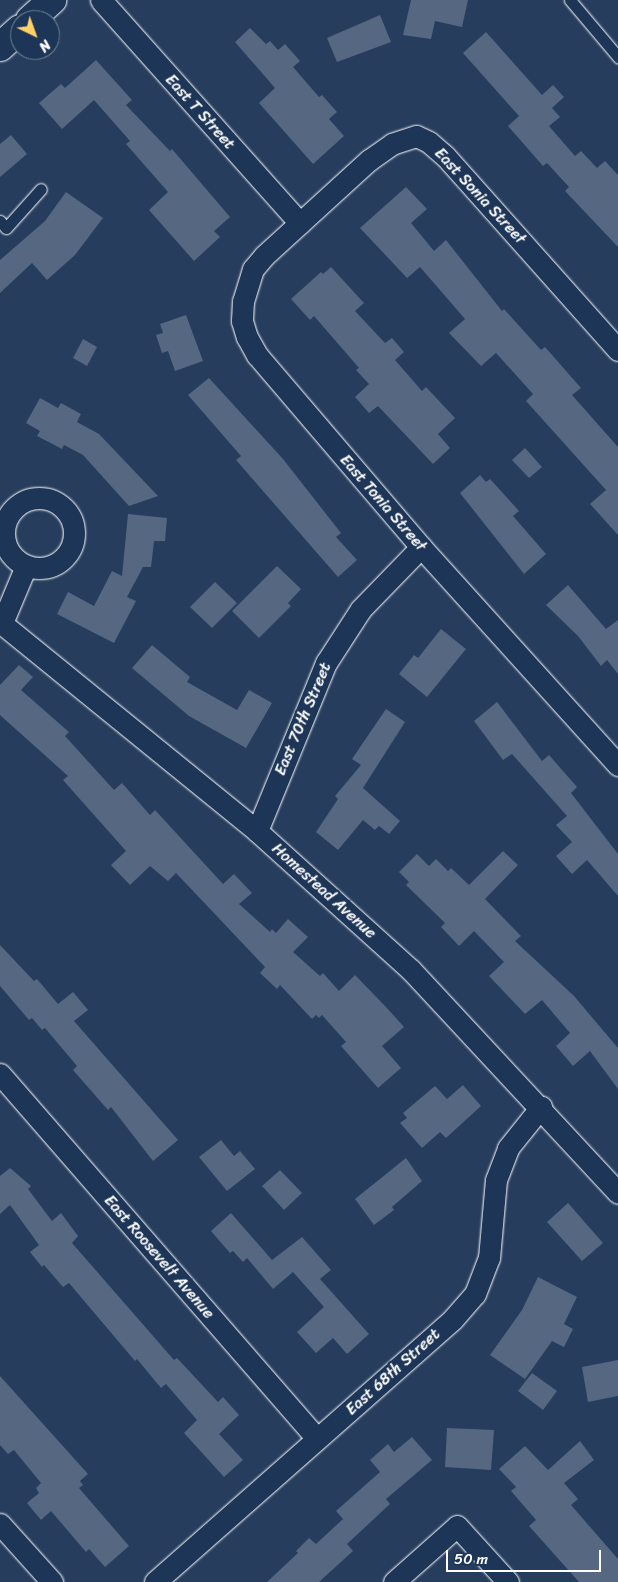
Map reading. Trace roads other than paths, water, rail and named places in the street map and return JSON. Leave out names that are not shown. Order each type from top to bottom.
[{"type":"main road","points":[[41,10],[52,0]]},
{"type":"main road","points":[[0,47],[10,38]]},
{"type":"street","name":"East T Street","points":[[101,0],[300,223]]},
{"type":"street","name":"East Sonia Street","points":[[300,223],[368,160],[392,144],[416,136],[429,142],[445,156],[618,350]]},
{"type":"street","name":"East Tonia Street","points":[[300,223],[253,269],[243,301],[242,322],[246,338],[257,356],[421,547],[618,765]]},
{"type":"street","name":"East 70th Street","points":[[257,831],[326,663],[361,609],[421,547]]},
{"type":"street","points":[[1,622],[26,566]]},
{"type":"street","name":"Homestead Avenue","points":[[1,622],[257,831],[411,970],[541,1107],[618,1193]]},
{"type":"street","name":"East Roosevelt Avenue","points":[[0,1074],[317,1439]]},
{"type":"street","name":"East 68th Street","points":[[155,1582],[453,1319],[475,1294],[489,1258],[496,1180],[505,1156],[541,1107]]},
{"type":"street","points":[[0,1524],[52,1582]]},
{"type":"street","points":[[394,1582],[457,1526],[508,1582]]},
{"type":"lane","points":[[570,0],[618,57]]},
{"type":"lane","points":[[0,221],[6,228],[41,189]]}]
